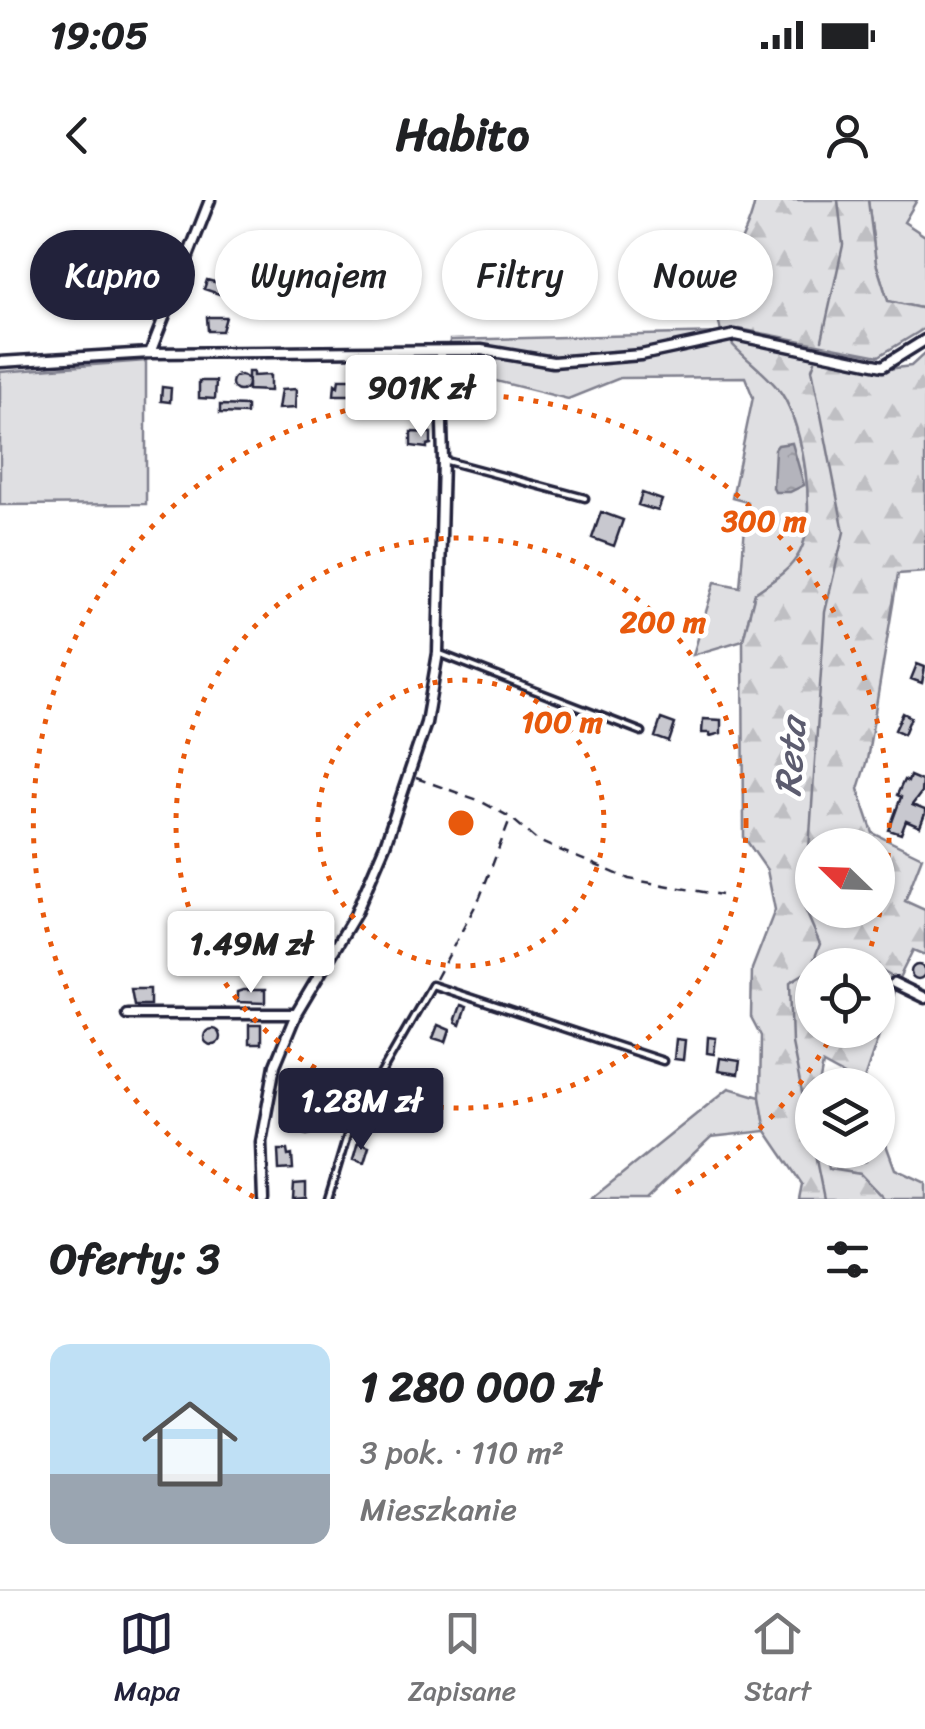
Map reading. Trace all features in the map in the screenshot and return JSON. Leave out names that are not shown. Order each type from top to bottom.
[{"type":"street","points":[[150,353],[210,200]]},
{"type":"street","points":[[0,362],[150,353],[481,350],[553,362],[641,355],[735,336],[883,366],[925,340]]},
{"type":"street","points":[[264,1199],[260,1142],[275,1065],[296,1014],[355,915],[410,776],[426,724],[438,654],[443,460],[440,351]]},
{"type":"street","points":[[895,983],[925,998]]},
{"type":"street","points":[[127,1014],[296,1014]]},
{"type":"lane","points":[[443,460],[585,498]]},
{"type":"lane","points":[[438,654],[642,732]]},
{"type":"lane","points":[[328,1199],[350,1129],[432,985],[663,1061]]},
{"type":"path","points":[[410,776],[478,800],[510,817],[538,841],[629,879],[721,895]]},
{"type":"path","points":[[432,985],[480,897],[510,817]]},
{"type":"green space","points":[[755,200],[868,200],[876,263],[888,301],[925,309],[925,328],[879,356],[740,329],[721,333],[719,320],[773,320],[773,230],[746,230]]},
{"type":"green space","points":[[868,200],[917,200],[904,222],[925,236],[925,309],[888,301],[876,263]]},
{"type":"green space","points":[[721,333],[732,339],[733,345],[771,381],[790,408],[806,472],[808,518],[796,559],[755,593],[743,640],[693,655],[715,582],[740,587],[747,502],[732,498],[753,397],[745,377],[620,378],[568,399],[448,369],[450,340]]},
{"type":"green space","points":[[732,339],[880,370],[911,366],[925,353],[925,572],[898,574],[867,760],[858,789],[871,828],[795,828],[795,928],[895,928],[895,844],[922,857],[905,901],[925,910],[925,955],[913,950],[898,980],[895,948],[795,948],[795,1048],[875,1048],[868,1068],[830,1068],[823,1064],[822,1068],[795,1068],[795,1168],[829,1168],[860,1174],[884,1199],[799,1199],[802,1184],[766,1131],[760,1097],[761,1036],[751,1017],[752,969],[775,910],[767,870],[744,837],[743,640],[755,593],[796,559],[808,518],[802,449],[790,408],[771,381],[733,345]]},
{"type":"green space","points":[[146,361],[146,504],[0,505],[0,372]]},
{"type":"green space","points":[[729,1088],[760,1097],[766,1131],[711,1137],[646,1199],[591,1199]]},
{"type":"green space","points":[[895,1168],[925,1183],[925,1199],[884,1199],[860,1174],[828,1169]]},
{"type":"water","points":[[792,443],[804,485],[790,492],[775,492],[775,449]]},
{"type":"building","points":[[207,280],[215,282],[215,293],[204,289]]},
{"type":"building","points":[[207,317],[225,320],[222,331],[208,331]]},
{"type":"building","points":[[400,366],[424,368],[424,381],[400,381]]},
{"type":"building","points":[[248,372],[253,372],[253,376],[270,375],[270,391],[248,390]]},
{"type":"building","points":[[240,375],[248,383],[240,391],[232,383]]},
{"type":"building","points":[[339,379],[352,379],[352,395],[334,395]]},
{"type":"building","points":[[199,381],[216,381],[215,399],[199,398]]},
{"type":"building","points":[[162,387],[171,388],[170,402],[161,401]]},
{"type":"building","points":[[296,389],[295,408],[278,409],[281,390]]},
{"type":"building","points":[[398,395],[404,395],[404,413],[397,413]]},
{"type":"building","points":[[220,405],[247,406],[247,414],[220,413]]},
{"type":"building","points":[[411,432],[431,433],[431,444],[427,448],[411,446]]},
{"type":"building","points":[[642,493],[662,500],[658,511],[638,505]]},
{"type":"building","points":[[601,512],[623,520],[614,546],[592,538]]},
{"type":"building","points":[[917,664],[925,667],[922,683],[911,679]]},
{"type":"building","points":[[903,713],[911,717],[904,734],[895,730]]},
{"type":"building","points":[[661,719],[675,724],[669,742],[655,737]]},
{"type":"building","points":[[703,719],[721,720],[721,733],[702,733]]},
{"type":"building","points":[[910,776],[922,781],[921,793],[912,805],[925,810],[925,814],[920,827],[906,821],[901,834],[890,828],[901,797],[897,795],[904,780],[908,782]]},
{"type":"building","points":[[918,965],[925,972],[918,979],[911,972]]},
{"type":"building","points":[[131,989],[150,989],[150,1005],[134,1005]]},
{"type":"building","points":[[265,990],[265,1003],[237,1002],[237,992]]},
{"type":"building","points":[[460,1005],[466,1007],[460,1025],[455,1019]]},
{"type":"building","points":[[249,1025],[261,1025],[261,1044],[249,1044]]},
{"type":"building","points":[[438,1025],[450,1030],[446,1042],[433,1038]]},
{"type":"building","points":[[212,1029],[220,1037],[212,1045],[204,1037]]},
{"type":"building","points":[[708,1037],[716,1038],[714,1054],[707,1053]]},
{"type":"building","points":[[676,1039],[685,1040],[683,1060],[674,1059]]},
{"type":"building","points":[[720,1058],[740,1061],[738,1074],[718,1071]]},
{"type":"building","points":[[286,1101],[300,1107],[298,1114],[283,1108]]},
{"type":"building","points":[[307,1121],[314,1128],[307,1135],[300,1128]]},
{"type":"building","points":[[358,1143],[369,1147],[364,1163],[353,1160]]},
{"type":"building","points":[[278,1150],[287,1150],[288,1156],[292,1155],[293,1169],[279,1170]]},
{"type":"building","points":[[306,1183],[306,1198],[293,1199],[294,1184]]},
{"type":"waterway","name":"Reta","points":[[822,340],[843,245],[838,200]]},
{"type":"waterway","name":"Reta","points":[[797,1068],[790,982],[810,970],[820,944],[805,909],[825,612],[844,532],[812,369],[815,361]]},
{"type":"waterway","name":"Reta","points":[[818,1168],[824,1199]]}]
